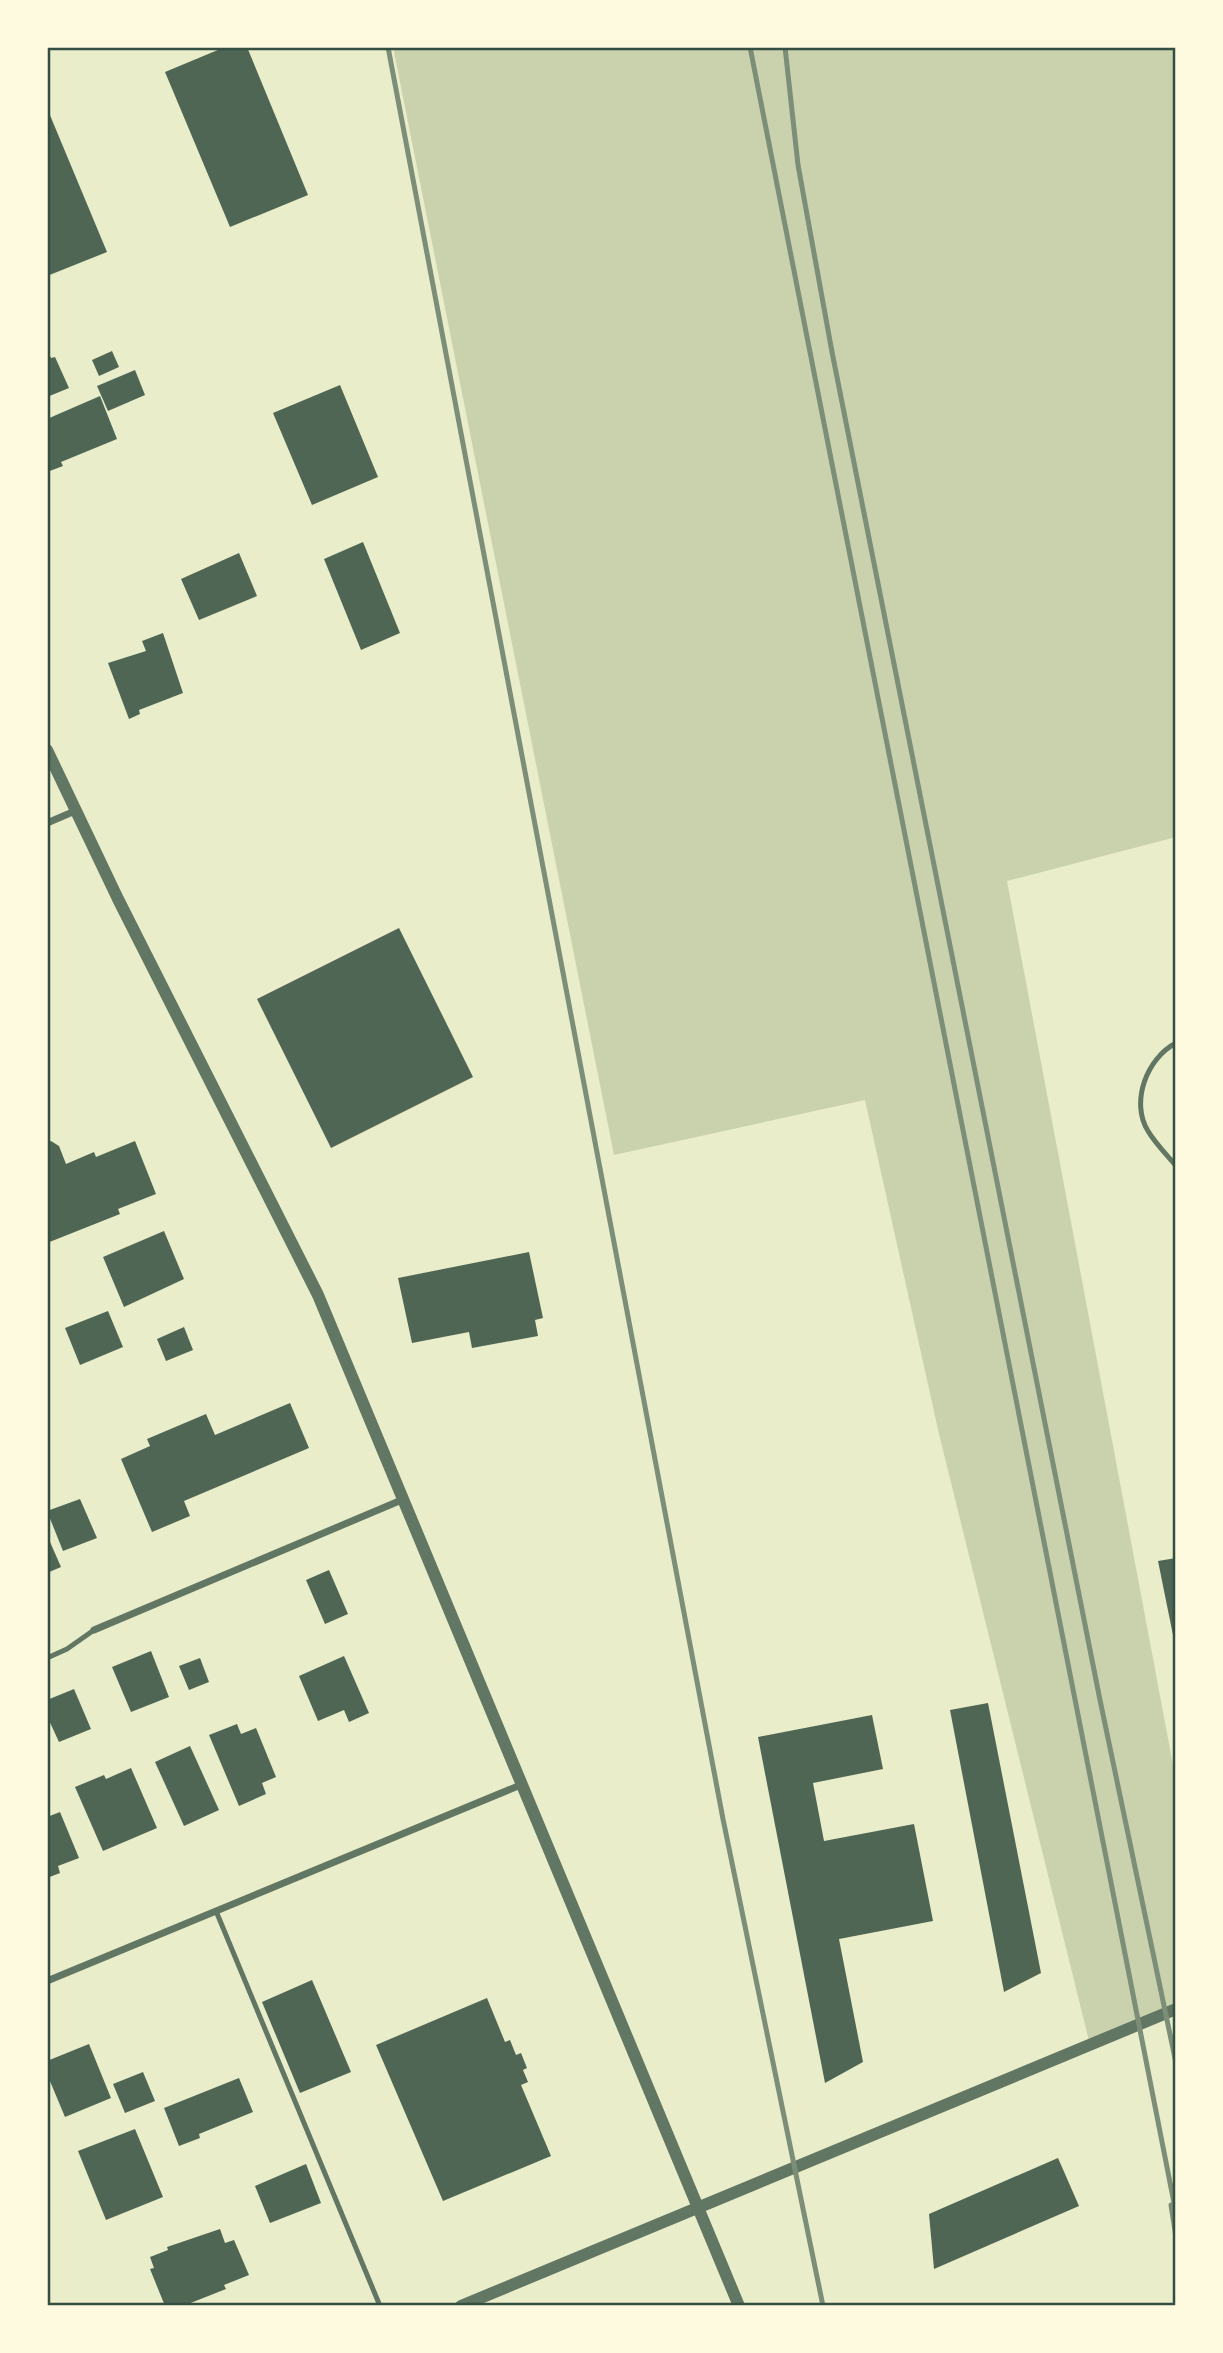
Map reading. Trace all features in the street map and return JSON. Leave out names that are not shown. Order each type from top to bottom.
[{"type":"street","points":[[47,750],[75,811],[286,1228],[404,1499],[739,2306]]},
{"type":"street","points":[[47,823],[75,811]]},
{"type":"street","points":[[94,1630],[404,1499]]},
{"type":"street","points":[[47,1981],[523,1784]]},
{"type":"street","points":[[461,2306],[1176,2009]]},
{"type":"lane","points":[[1176,1044],[1151,1065],[1140,1094],[1146,1129],[1176,1166]]},
{"type":"lane","points":[[47,1658],[67,1649],[94,1630]]},
{"type":"lane","points":[[216,1911],[380,2306]]},
{"type":"green space","points":[[393,47],[1176,47],[1176,837],[1007,881],[1176,1781],[1176,2009],[1090,2045],[939,1434],[865,1100],[614,1155]]},
{"type":"building","points":[[225,47],[247,47],[308,195],[230,227],[165,72]]},
{"type":"building","points":[[47,108],[107,252],[47,276]]},
{"type":"building","points":[[47,350],[51,358],[55,357],[69,388],[47,397]]},
{"type":"building","points":[[112,351],[119,367],[99,376],[92,360]]},
{"type":"building","points":[[135,370],[145,395],[108,411],[97,386]]},
{"type":"building","points":[[340,385],[378,477],[312,505],[273,413]]},
{"type":"building","points":[[100,396],[117,439],[61,462],[63,466],[47,472],[47,419]]},
{"type":"building","points":[[363,542],[400,633],[361,650],[324,559]]},
{"type":"building","points":[[239,553],[257,596],[199,620],[181,579]]},
{"type":"building","points":[[163,633],[183,693],[139,710],[140,714],[129,719],[108,663],[146,651],[142,641]]},
{"type":"building","points":[[399,928],[473,1077],[331,1148],[257,999]]},
{"type":"building","points":[[51,1141],[59,1146],[66,1164],[94,1152],[96,1157],[135,1141],[156,1194],[118,1209],[120,1214],[47,1243],[47,1142]]},
{"type":"building","points":[[164,1231],[184,1279],[124,1307],[103,1257]]},
{"type":"building","points":[[529,1252],[543,1318],[535,1320],[538,1336],[472,1348],[469,1332],[412,1343],[398,1278]]},
{"type":"building","points":[[108,1311],[123,1347],[80,1365],[65,1328]]},
{"type":"building","points":[[184,1327],[193,1350],[166,1361],[157,1339]]},
{"type":"building","points":[[290,1403],[309,1448],[184,1501],[190,1516],[152,1532],[121,1459],[150,1446],[147,1439],[206,1414],[215,1435]]},
{"type":"building","points":[[80,1499],[97,1538],[63,1551],[47,1511]]},
{"type":"building","points":[[47,1535],[61,1567],[47,1573]]},
{"type":"building","points":[[1176,1558],[1176,1644],[1175,1645],[1158,1561]]},
{"type":"building","points":[[329,1570],[348,1614],[325,1624],[306,1580]]},
{"type":"building","points":[[151,1651],[169,1697],[131,1712],[112,1667]]},
{"type":"building","points":[[344,1656],[369,1713],[349,1722],[344,1710],[318,1721],[299,1676]]},
{"type":"building","points":[[200,1658],[209,1682],[189,1690],[179,1666]]},
{"type":"building","points":[[74,1689],[91,1729],[59,1742],[47,1716],[47,1700]]},
{"type":"building","points":[[988,1703],[1041,1973],[1004,1992],[950,1710]]},
{"type":"building","points":[[872,1715],[883,1769],[813,1783],[824,1841],[914,1824],[933,1921],[839,1939],[863,2062],[825,2083],[758,1737]]},
{"type":"building","points":[[237,1724],[241,1734],[256,1728],[276,1777],[262,1783],[266,1794],[239,1806],[209,1735]]},
{"type":"building","points":[[190,1746],[219,1810],[184,1826],[155,1762]]},
{"type":"building","points":[[131,1768],[157,1828],[103,1851],[75,1787],[104,1775],[106,1779]]},
{"type":"building","points":[[60,1812],[79,1858],[58,1866],[60,1873],[47,1878],[47,1817]]},
{"type":"building","points":[[312,1980],[351,2072],[300,2093],[262,2002]]},
{"type":"building","points":[[487,1998],[505,2042],[510,2040],[516,2055],[521,2053],[527,2068],[523,2070],[528,2082],[521,2085],[551,2156],[443,2201],[376,2045]]},
{"type":"building","points":[[89,2044],[111,2098],[65,2117],[47,2074],[47,2061]]},
{"type":"building","points":[[143,2072],[155,2101],[125,2113],[113,2084]]},
{"type":"building","points":[[239,2078],[253,2112],[199,2134],[200,2138],[179,2146],[164,2108]]},
{"type":"building","points":[[135,2129],[163,2197],[106,2220],[78,2151]]},
{"type":"building","points":[[1058,2158],[1079,2206],[934,2269],[929,2214]]},
{"type":"building","points":[[306,2164],[321,2203],[270,2223],[255,2186]]},
{"type":"building","points":[[220,2229],[225,2243],[234,2240],[249,2275],[224,2285],[226,2289],[183,2306],[165,2306],[150,2269],[154,2268],[150,2257],[168,2250],[167,2247]]},
{"type":"railway","points":[[388,47],[723,1819],[823,2306]]},
{"type":"railway","points":[[750,47],[1176,2213]]},
{"type":"railway","points":[[785,47],[798,165],[832,352],[1100,1700],[1176,2063]]},
{"type":"railway","points":[[1171,2205],[1176,2237]]}]
